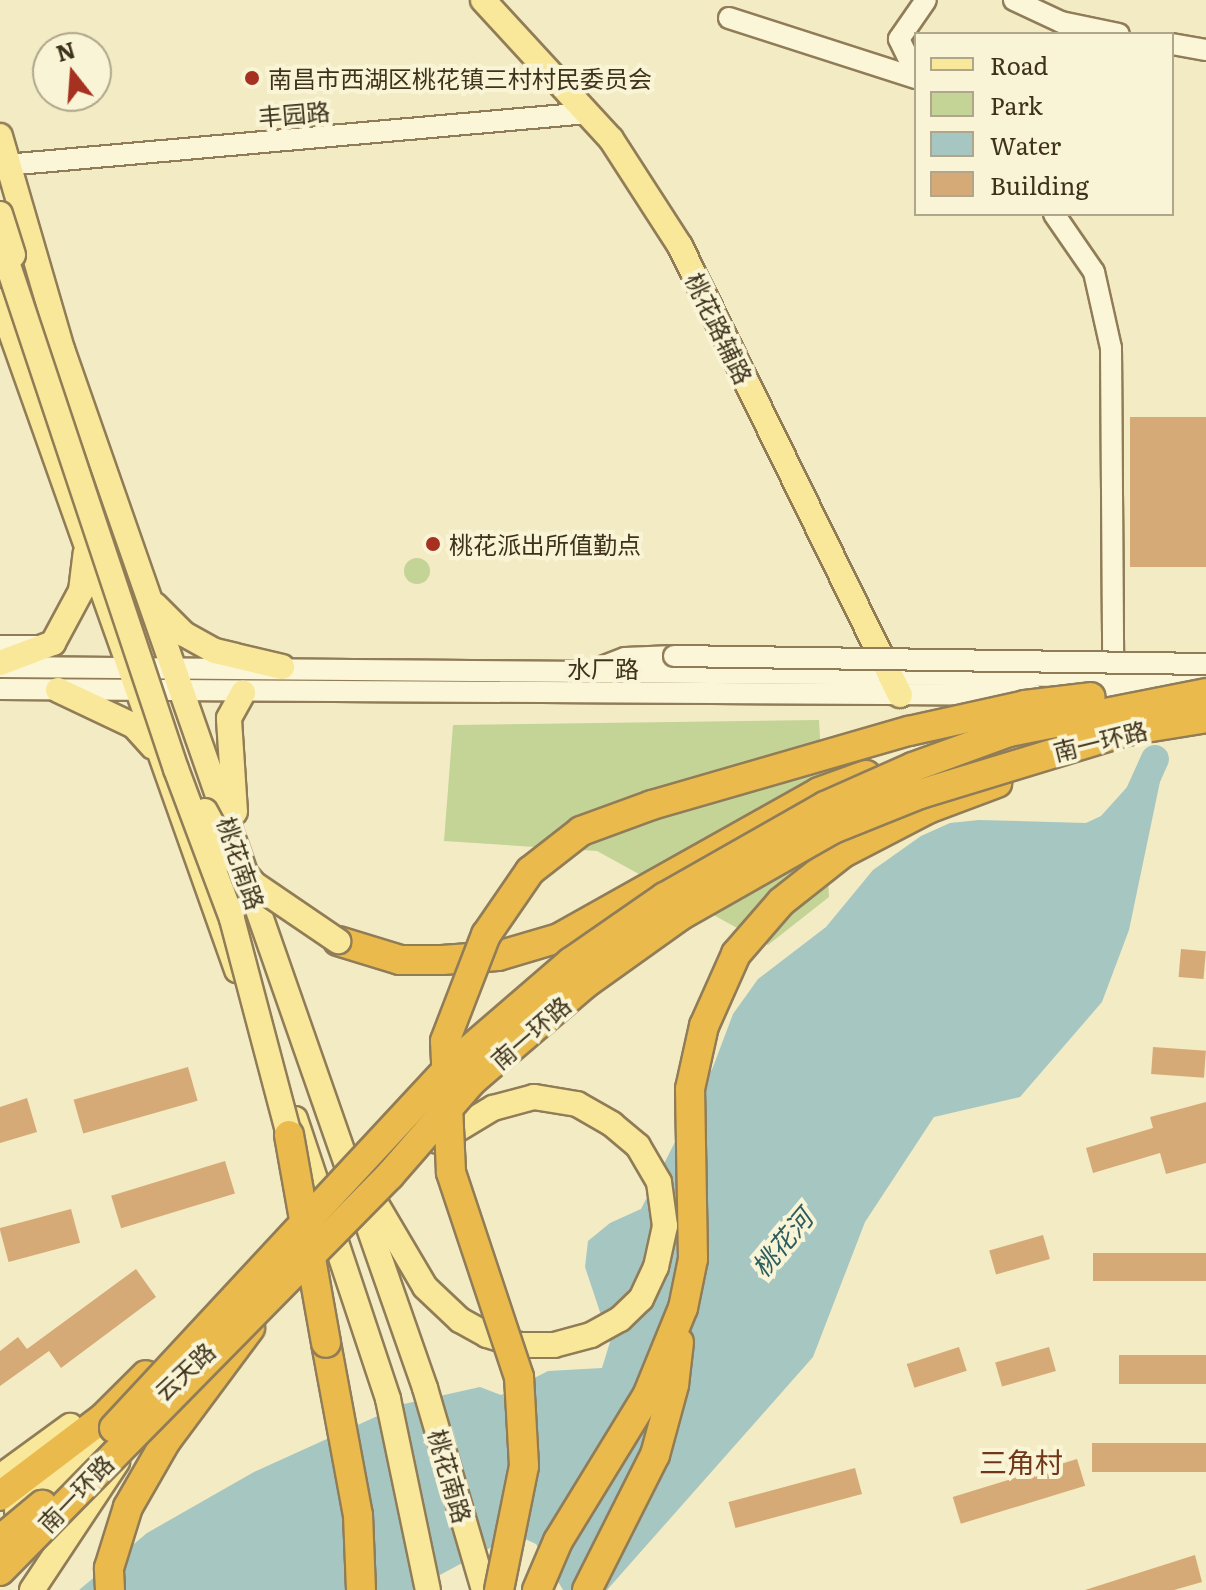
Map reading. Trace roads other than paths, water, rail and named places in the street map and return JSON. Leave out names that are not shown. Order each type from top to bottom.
[{"type":"highway","points":[[488,1585],[524,1466],[519,1377],[451,1172],[445,1041],[486,935],[530,871],[581,831],[624,815],[909,731],[1025,705],[1206,685]]},
{"type":"highway","name":"南一环路","points":[[0,1540],[51,1497],[448,1068],[571,962],[665,897],[825,806],[1009,732],[1206,694]]},
{"type":"highway","points":[[587,1590],[630,1512],[661,1438],[674,1385],[683,1308],[693,1259],[690,1089],[704,1026],[736,954],[781,902],[843,853],[928,809],[1025,772],[1206,721]]},
{"type":"highway","name":"南一环路","points":[[0,1571],[390,1175],[472,1081],[585,984],[680,916],[833,829],[1019,760],[1127,731],[1206,721]]},
{"type":"highway","points":[[338,941],[400,960],[442,960],[498,956],[559,938],[819,792],[1009,732]]},
{"type":"highway","points":[[289,1135],[358,1515],[361,1590]]},
{"type":"highway","points":[[110,1590],[109,1568],[128,1507],[166,1441],[281,1285]]},
{"type":"highway","points":[[537,1590],[558,1541],[647,1396],[683,1308]]},
{"type":"highway","points":[[0,1496],[104,1417],[163,1357]]},
{"type":"main road","name":"桃花路辅路","points":[[483,0],[611,139],[680,246],[895,684]]},
{"type":"main road","name":"桃花南路","points":[[0,136],[62,349],[343,1149],[488,1585]]},
{"type":"main road","points":[[0,214],[183,769],[227,852],[254,884],[338,941]]},
{"type":"main road","points":[[0,241],[161,724],[232,919],[289,1135]]},
{"type":"main road","name":"桃花南路","points":[[0,301],[158,753],[335,1234],[388,1399],[428,1590]]},
{"type":"main road","points":[[0,665],[48,646],[66,625],[81,591],[87,551]]},
{"type":"main road","points":[[149,600],[184,634],[215,651],[282,667]]},
{"type":"main road","points":[[58,690],[134,726],[158,753]]},
{"type":"main road","points":[[239,854],[228,743],[229,718],[243,693]]},
{"type":"main road","points":[[343,1149],[425,1287],[460,1320],[487,1335],[520,1345],[554,1345],[591,1335],[620,1319],[641,1299],[656,1267],[665,1226],[659,1182],[638,1146],[577,1104],[534,1097],[463,1123],[390,1175]]},
{"type":"main road","name":"云天路","points":[[0,1477],[163,1357],[213,1304],[354,1182]]},
{"type":"main road","name":"云天路","points":[[0,1525],[131,1422],[363,1210]]},
{"type":"main road","points":[[32,1590],[115,1466],[131,1422]]},
{"type":"street","points":[[914,72],[899,39],[926,0]]},
{"type":"street","points":[[1014,0],[1061,22],[1109,32]]},
{"type":"street","points":[[729,18],[914,75]]},
{"type":"street","points":[[1174,44],[1206,50]]},
{"type":"street","name":"丰园路","points":[[6,165],[587,113]]},
{"type":"street","points":[[1055,216],[1094,272],[1111,348],[1113,662]]},
{"type":"street","points":[[0,646],[48,646]]},
{"type":"street","points":[[585,672],[625,658],[674,656],[1206,664]]},
{"type":"street","name":"水厂路","points":[[0,665],[585,672],[1206,694]]},
{"type":"street","name":"水厂路","points":[[0,689],[243,693],[1206,677]]},
{"type":"street","points":[[0,696],[38,697],[58,690]]},
{"type":"water","points":[[1146,766],[1162,772],[1129,930],[1102,1002],[1020,1097],[934,1117],[865,1222],[813,1357],[607,1590],[563,1590],[536,1544],[521,1537],[503,1541],[412,1590],[79,1590],[147,1533],[254,1472],[404,1404],[480,1387],[501,1395],[548,1371],[602,1368],[610,1342],[585,1267],[588,1241],[610,1223],[641,1209],[713,1067],[733,1014],[758,979],[826,927],[873,870],[921,836],[950,823],[979,820],[1086,823],[1101,816]]},
{"type":"waterway","name":"桃花河","points":[[1136,801],[1155,759]]},
{"type":"place","name":"南昌市西湖区桃花镇三村村民委员会","points":[[252,78]]},
{"type":"place","name":"桃花派出所值勤点","points":[[433,544]]},
{"type":"district","name":"三角村","points":[[1021,1461]]}]
